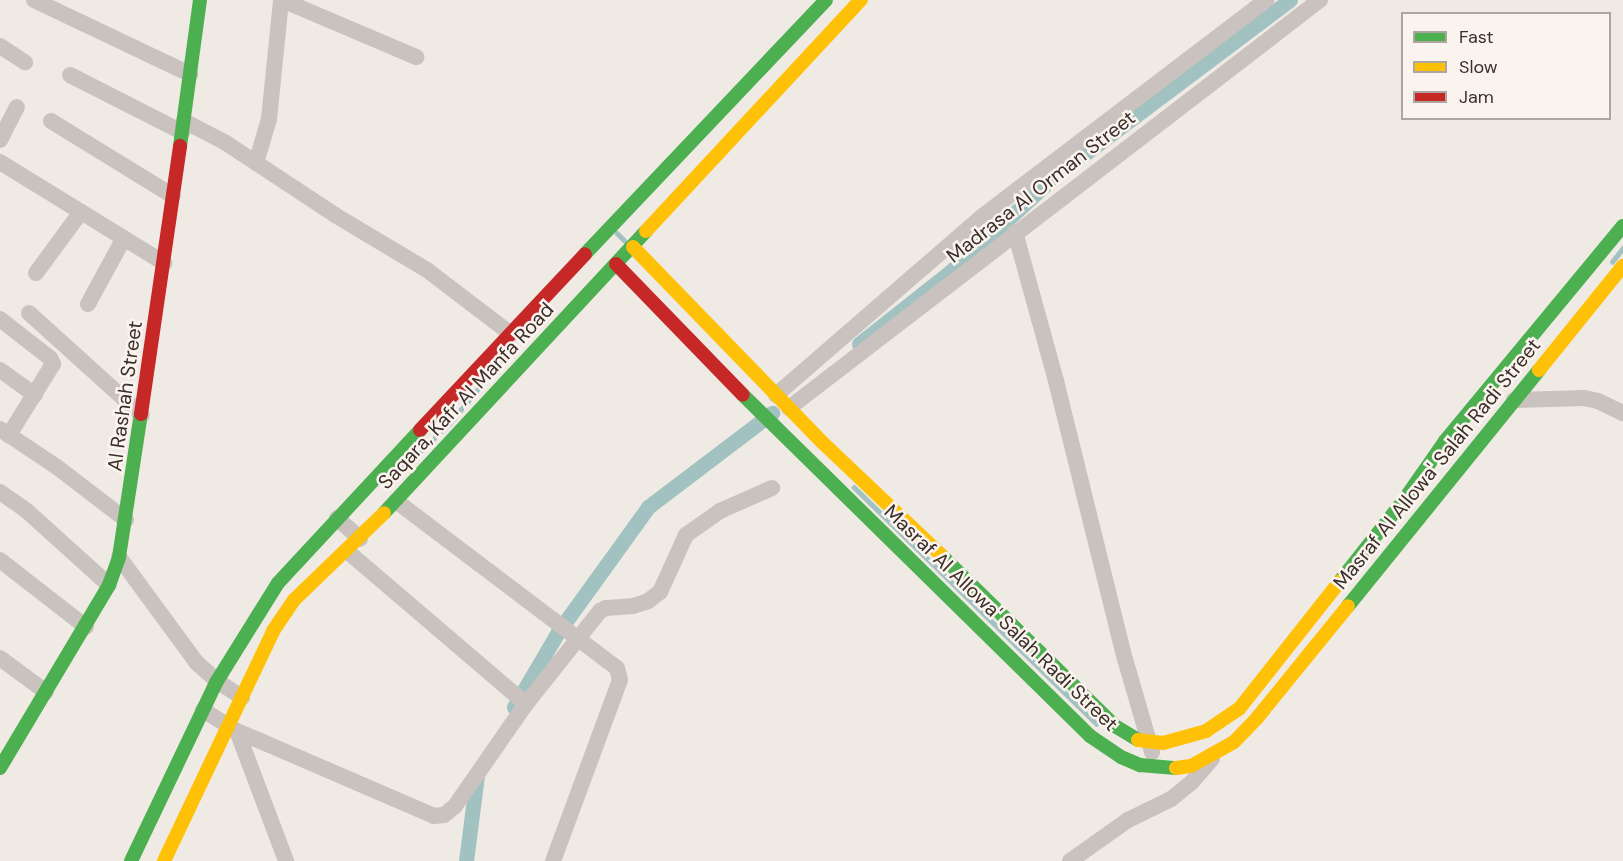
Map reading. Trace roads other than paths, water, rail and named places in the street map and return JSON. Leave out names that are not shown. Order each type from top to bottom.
[{"type":"street","points":[[34,0],[190,74]]},
{"type":"street","name":"Al Rashah Street","points":[[0,768],[86,627],[109,585],[119,557],[174,196],[200,0]]},
{"type":"street","points":[[256,163],[269,119],[281,0],[416,57]]},
{"type":"street","name":"Saqara, Kafr Al Manfa Road","points":[[131,861],[217,681],[278,583],[340,520],[503,364],[633,247],[806,38],[826,0]]},
{"type":"street","name":"Saqara, Kafr Al Manfa Road","points":[[164,861],[233,729],[242,696],[273,631],[294,600],[347,552],[357,537],[396,501],[503,364],[511,334],[806,38],[861,0]]},
{"type":"street","name":"Madrasa Al Orman Street","points":[[776,395],[984,215],[1266,0]]},
{"type":"street","name":"Madrasa Al Orman Street","points":[[789,408],[1015,232],[1320,0]]},
{"type":"street","points":[[0,46],[25,62]]},
{"type":"street","points":[[70,75],[183,127],[206,131],[335,215],[427,270],[511,334]]},
{"type":"street","points":[[0,140],[16,107]]},
{"type":"street","points":[[51,121],[174,196]]},
{"type":"street","points":[[0,162],[164,263]]},
{"type":"street","points":[[36,273],[81,212]]},
{"type":"street","name":"Masraf Al Allowa' Salah Radi Street","points":[[633,247],[823,443],[900,514],[1115,726],[1130,737],[1163,743],[1206,731],[1231,717],[1239,709],[1404,500],[1445,441],[1623,226]]},
{"type":"street","points":[[1015,232],[1056,381],[1125,659],[1150,742],[1155,767]]},
{"type":"street","points":[[88,304],[124,238]]},
{"type":"street","name":"Masraf Al Allowa' Salah Radi Street","points":[[616,264],[808,460],[1090,736],[1121,757],[1167,769],[1191,766],[1216,754],[1234,742],[1257,718],[1623,266]]},
{"type":"street","points":[[28,312],[142,415]]},
{"type":"street","points":[[0,319],[52,361],[51,370],[4,432],[57,467],[126,520]]},
{"type":"street","points":[[0,370],[34,395]]},
{"type":"street","points":[[758,410],[776,395]]},
{"type":"street","points":[[1514,400],[1584,398],[1598,401],[1623,413]]},
{"type":"street","points":[[808,460],[823,443]]},
{"type":"street","points":[[203,710],[233,729],[434,816],[444,815],[455,806],[526,704],[578,638],[606,608],[633,606],[648,601],[660,592],[686,535],[720,511],[772,488]]},
{"type":"street","points":[[0,492],[62,541],[109,585]]},
{"type":"street","points":[[396,501],[617,668],[620,680],[553,861]]},
{"type":"street","points":[[884,533],[900,514]]},
{"type":"street","points":[[340,520],[357,537]]},
{"type":"street","points":[[347,552],[526,704]]},
{"type":"street","points":[[119,557],[189,653],[217,681],[242,696]]},
{"type":"street","points":[[0,560],[86,627]]},
{"type":"street","points":[[0,658],[46,692]]},
{"type":"street","points":[[233,729],[286,861]]},
{"type":"street","points":[[1070,861],[1128,820],[1170,799],[1191,783],[1216,754]]},
{"type":"waterway","points":[[859,344],[951,271],[1054,177],[1290,0]]},
{"type":"waterway","points":[[617,233],[625,241]]},
{"type":"waterway","points":[[1612,262],[1623,248]]},
{"type":"waterway","points":[[387,483],[449,424],[507,354]]},
{"type":"waterway","points":[[514,707],[558,632],[648,507],[772,413]]},
{"type":"waterway","points":[[854,487],[1097,724]]},
{"type":"waterway","points":[[466,861],[477,775]]}]
